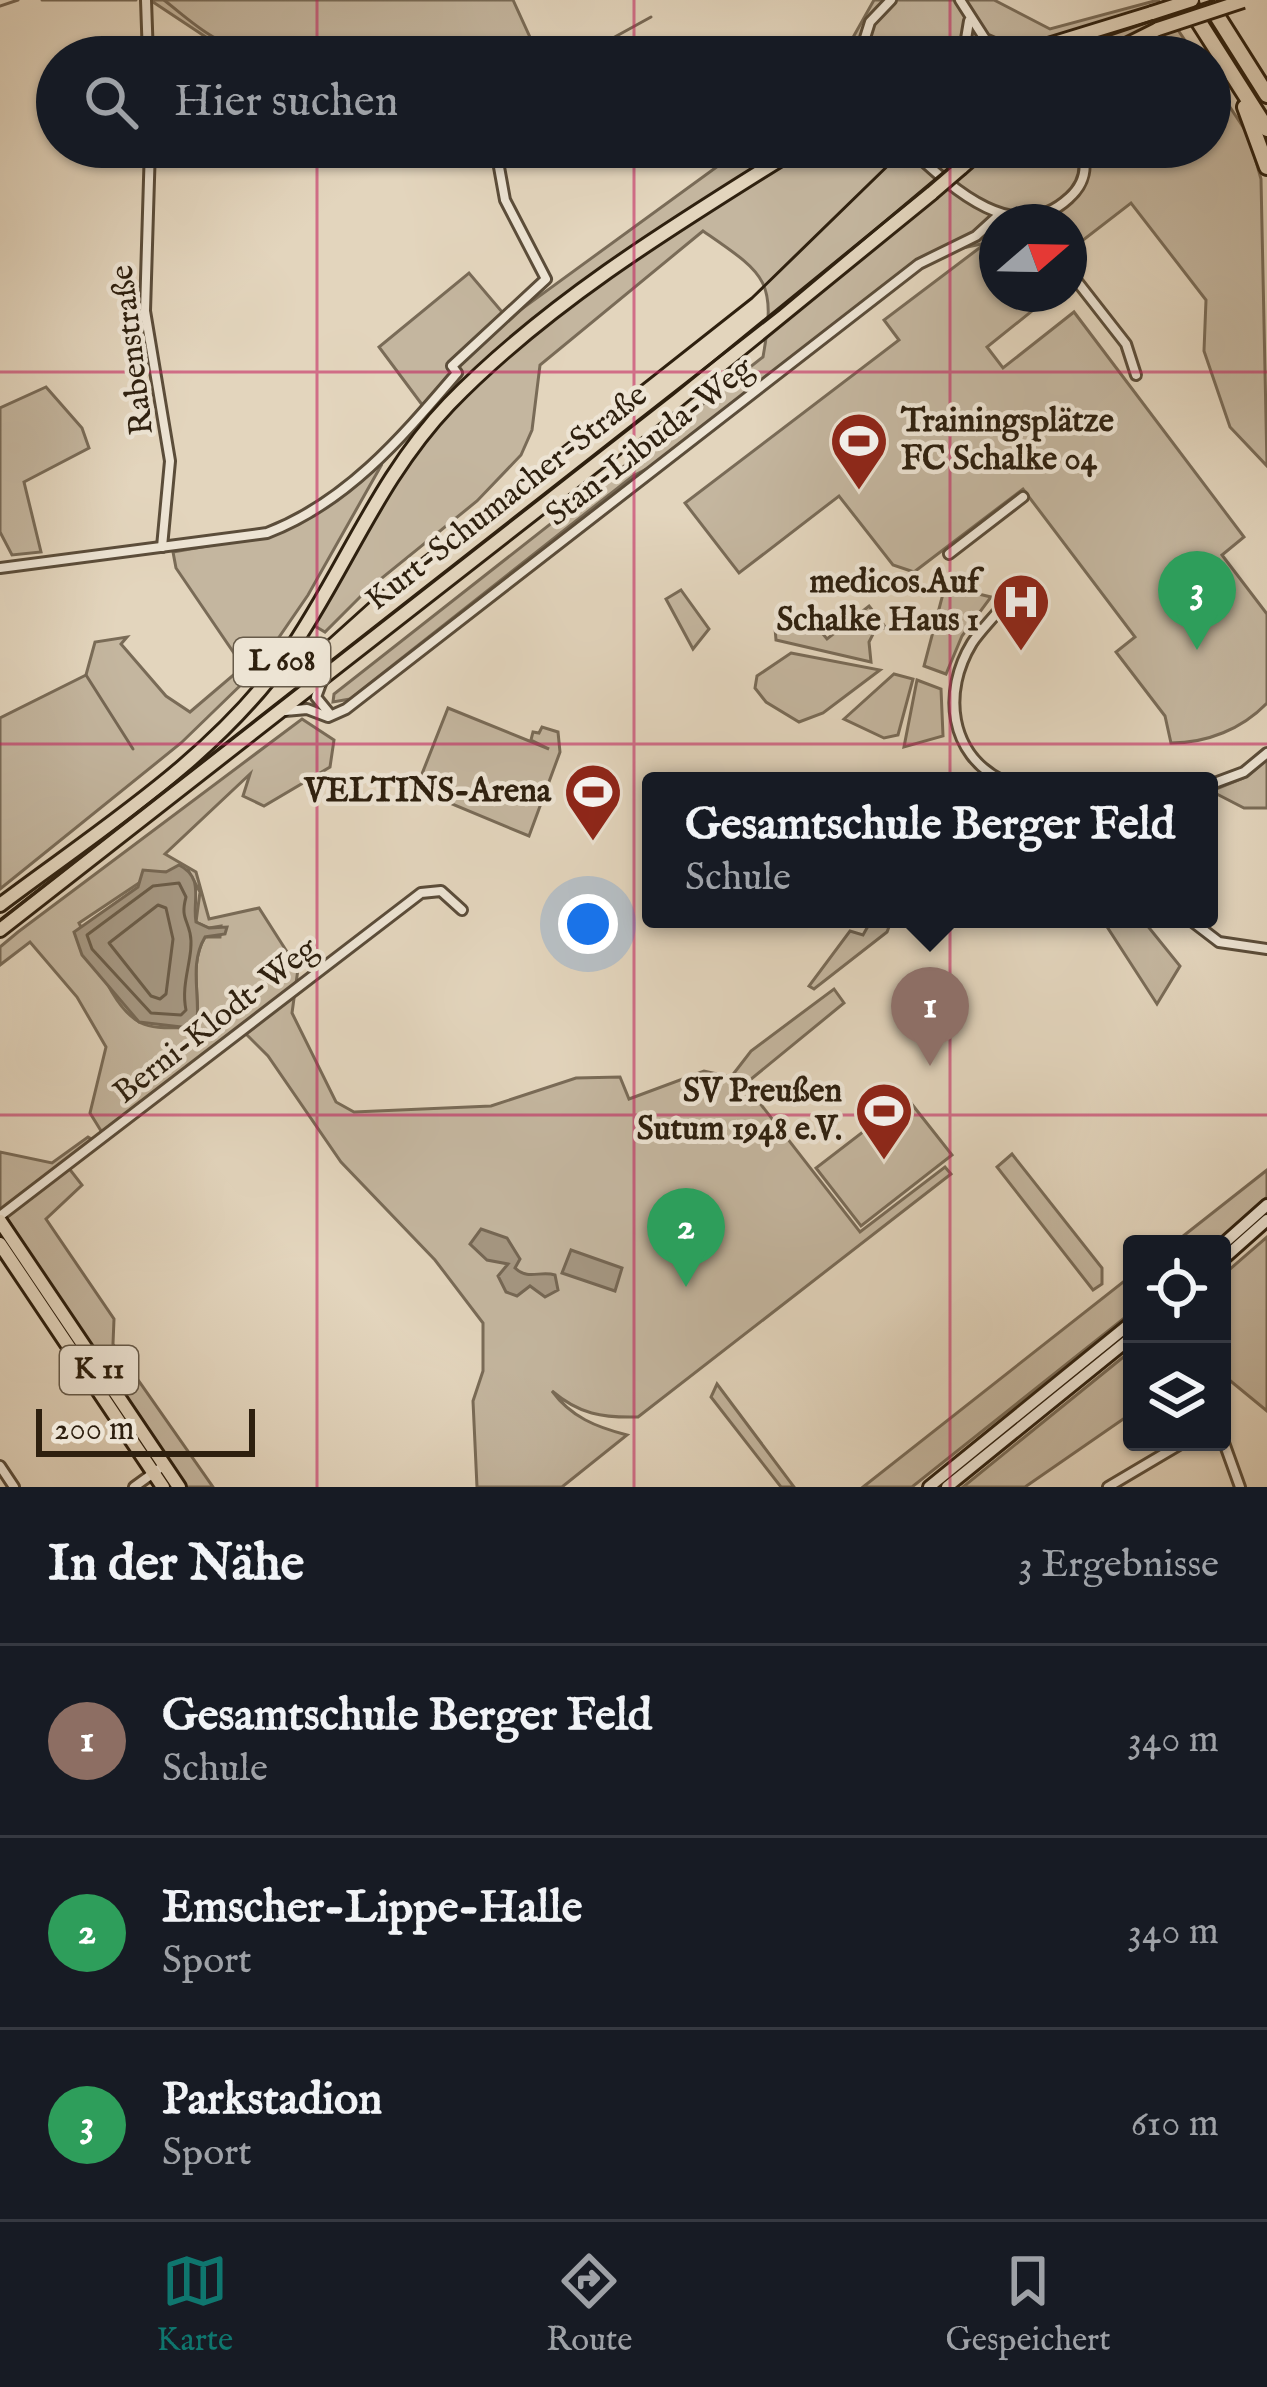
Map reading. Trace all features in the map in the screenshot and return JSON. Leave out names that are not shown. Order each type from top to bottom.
[{"type":"highway","points":[[1188,0],[1209,36]]},
{"type":"highway","points":[[1207,0],[1230,36]]},
{"type":"highway","points":[[1231,38],[1267,95]]},
{"type":"highway","points":[[1231,72],[1267,129]]},
{"type":"highway","points":[[1235,79],[1267,167]]},
{"type":"main road","points":[[1076,36],[1188,0]]},
{"type":"main road","points":[[1144,36],[1245,1]]},
{"type":"main road","name":"Kurt-Schumacher-Straße","points":[[0,905],[197,752],[260,691],[311,618],[400,464],[484,370],[602,277],[768,168]]},
{"type":"main road","name":"Kurt-Schumacher-Straße","points":[[0,930],[961,168]]},
{"type":"main road","points":[[1231,1237],[1267,1205]]},
{"type":"main road","name":"K 11","points":[[0,1219],[158,1469],[163,1487]]},
{"type":"main road","points":[[1231,1252],[1267,1220]]},
{"type":"main road","name":"K 11","points":[[0,1244],[158,1469],[179,1487]]},
{"type":"main road","points":[[929,1487],[1123,1329]]},
{"type":"main road","points":[[947,1487],[1125,1343]]},
{"type":"street","points":[[146,0],[147,36]]},
{"type":"street","points":[[866,36],[870,22],[891,0]]},
{"type":"street","points":[[960,0],[983,36]]},
{"type":"street","points":[[966,36],[969,14]]},
{"type":"street","name":"Rabenstraße","points":[[149,168],[145,311],[170,461],[162,548]]},
{"type":"street","points":[[0,568],[259,535],[297,520],[391,449],[457,373],[452,366],[546,279],[505,200],[500,168]]},
{"type":"street","points":[[937,168],[985,204]]},
{"type":"street","points":[[1060,204],[1077,190],[1085,168]]},
{"type":"street","name":"Stan-Libuda-Weg","points":[[334,715],[930,256],[979,233]]},
{"type":"street","points":[[1087,294],[1126,344],[1136,375]]},
{"type":"street","points":[[950,554],[1023,497]]},
{"type":"street","points":[[992,772],[969,754],[954,707],[971,645],[1008,598]]},
{"type":"street","points":[[325,675],[316,697],[321,708],[334,715]]},
{"type":"street","points":[[278,713],[301,708],[334,715]]},
{"type":"street","points":[[1218,782],[1244,772],[1267,753]]},
{"type":"street","name":"Berni-Klodt-Weg","points":[[0,1219],[421,892],[441,891],[462,910]]},
{"type":"street","points":[[1201,928],[1219,942],[1267,949]]},
{"type":"street","points":[[1108,1487],[1169,1451]]},
{"type":"street","points":[[1227,1451],[1240,1487]]},
{"type":"street","points":[[0,1466],[14,1487]]},
{"type":"street","points":[[134,1487],[158,1469]]},
{"type":"shaded area","points":[[150,0],[513,0],[529,36],[204,36]]},
{"type":"shaded area","points":[[874,0],[994,0],[1050,29],[1158,0],[1182,36],[854,36]]},
{"type":"shaded area","points":[[1231,109],[1249,136],[1261,179],[1267,466],[1230,427],[1204,351],[1206,300],[1131,203],[1087,237],[1087,204],[979,204],[979,244],[930,255],[664,460],[633,476],[350,699],[333,702],[334,694],[763,357],[768,310],[762,281],[703,231],[540,365],[532,430],[521,455],[477,501],[367,590],[325,632],[313,625],[386,497],[438,426],[379,347],[469,273],[508,319],[715,168],[1231,168]]},
{"type":"shaded area","points":[[979,248],[979,312],[1031,312],[987,347],[1003,368],[1074,312],[1244,537],[1222,555],[1267,614],[1267,703],[1247,720],[1211,737],[1171,743],[1165,716],[1116,652],[1135,637],[1023,489],[914,572],[893,565],[839,496],[739,573],[685,503],[899,340],[884,320]]},
{"type":"shaded area","points":[[46,387],[82,428],[89,448],[24,482],[41,552],[12,555],[0,532],[0,408]]},
{"type":"shaded area","points":[[382,464],[308,595],[251,678],[176,568],[173,552],[253,538],[299,521]]},
{"type":"shaded area","points":[[945,586],[991,597],[962,636],[946,674],[924,666]]},
{"type":"shaded area","points":[[681,590],[709,629],[693,649],[666,599]]},
{"type":"shaded area","points":[[869,606],[886,628],[875,630],[869,642],[871,662],[776,640],[775,628],[810,618],[827,639]]},
{"type":"shaded area","points":[[127,637],[121,644],[166,696],[190,712],[238,671],[246,680],[181,743],[0,889],[0,718],[86,675],[95,642]]},
{"type":"shaded area","points":[[791,653],[880,670],[823,713],[799,722],[766,702],[755,688],[757,676]]},
{"type":"shaded area","points":[[894,674],[913,679],[898,735],[884,738],[844,719]]},
{"type":"shaded area","points":[[917,680],[941,689],[943,736],[904,747]]},
{"type":"shaded area","points":[[448,708],[549,749],[531,740],[533,732],[539,733],[542,727],[558,732],[560,752],[529,836],[416,789]]},
{"type":"shaded area","points":[[302,719],[334,740],[330,767],[264,806],[243,796],[250,774],[165,854],[196,872],[209,919],[259,908],[298,969],[292,1013],[336,1102],[354,1112],[491,1106],[576,1078],[620,1077],[629,1099],[704,1071],[731,1077],[751,1051],[834,989],[844,1003],[745,1084],[860,1232],[945,1167],[951,1174],[638,1417],[592,1413],[552,1391],[585,1420],[627,1435],[562,1487],[477,1487],[473,1401],[483,1371],[483,1323],[435,1260],[341,1162],[268,1056],[240,1028],[103,1134],[90,1113],[106,1047],[77,997],[30,942],[0,965],[0,947]],"holes":[[[188,870],[200,892],[196,922],[209,928],[221,926],[220,937],[205,937],[197,958],[197,1022],[190,1028],[141,1023],[112,992],[79,923],[154,873]]]},
{"type":"shaded area","points":[[1267,759],[1267,808],[1244,808],[1218,795],[1218,788],[1246,777]]},
{"type":"shaded area","points":[[867,928],[889,928],[814,989],[809,986],[850,931],[863,935]]},
{"type":"shaded area","points":[[1108,928],[1149,928],[1180,966],[1157,1004]]},
{"type":"shaded area","name":"SV Preußen Sutum 1948 e.V.","points":[[907,1098],[952,1155],[861,1226],[816,1168]]},
{"type":"shaded area","points":[[88,1137],[93,1140],[64,1162],[82,1185],[46,1219],[114,1319],[113,1344],[213,1487],[185,1487],[0,1208],[0,1152],[52,1163]]},
{"type":"shaded area","points":[[1012,1154],[1102,1268],[1102,1284],[1093,1290],[997,1167]]},
{"type":"shaded area","points":[[1267,1170],[1267,1197],[1224,1235],[1184,1235]]},
{"type":"shaded area","points":[[1267,1237],[1267,1411],[1231,1381],[1231,1268]]},
{"type":"shaded area","points":[[1123,1282],[1123,1319],[912,1487],[863,1487]]},
{"type":"shaded area","points":[[1123,1357],[1123,1419],[1025,1487],[963,1487]]},
{"type":"shaded area","points":[[717,1384],[794,1487],[781,1487],[711,1397]]},
{"type":"water","points":[[179,865],[195,883],[196,922],[209,928],[227,927],[225,934],[205,937],[200,947],[197,1022],[190,1028],[139,1022],[82,955],[74,932],[138,887],[143,870],[166,872]]},
{"type":"water","points":[[481,1229],[507,1238],[520,1259],[515,1268],[520,1272],[555,1275],[558,1290],[545,1297],[530,1286],[517,1296],[506,1292],[498,1276],[508,1264],[487,1260],[470,1244]]},
{"type":"water","points":[[571,1250],[622,1268],[615,1291],[562,1273]]},
{"type":"waterway","points":[[0,6],[18,0]]},
{"type":"waterway","points":[[42,0],[136,0]]},
{"type":"waterway","points":[[164,0],[213,36]]},
{"type":"waterway","points":[[617,36],[651,17]]},
{"type":"waterway","points":[[86,675],[133,749]]},
{"type":"tram line","points":[[1107,36],[1214,0]]},
{"type":"tram line","points":[[279,684],[391,583],[752,298],[885,168]]},
{"type":"tram line","points":[[0,920],[778,311],[949,168]]},
{"type":"place","name":"Trainingsplätze FC Schalke 04","points":[[859,492]]},
{"type":"place","name":"Parkstadion","points":[[1197,650]]},
{"type":"place","name":"medicos.Auf Schalke Haus 1","points":[[1021,653]]},
{"type":"place","name":"VELTINS-Arena","points":[[593,843]]},
{"type":"place","name":"Gesamtschule Berger Feld","points":[[930,1066]]},
{"type":"place","name":"SV Preußen Sutum 1948 e.V.","points":[[884,1162]]},
{"type":"place","name":"Emscher-Lippe-Halle","points":[[686,1287]]}]
